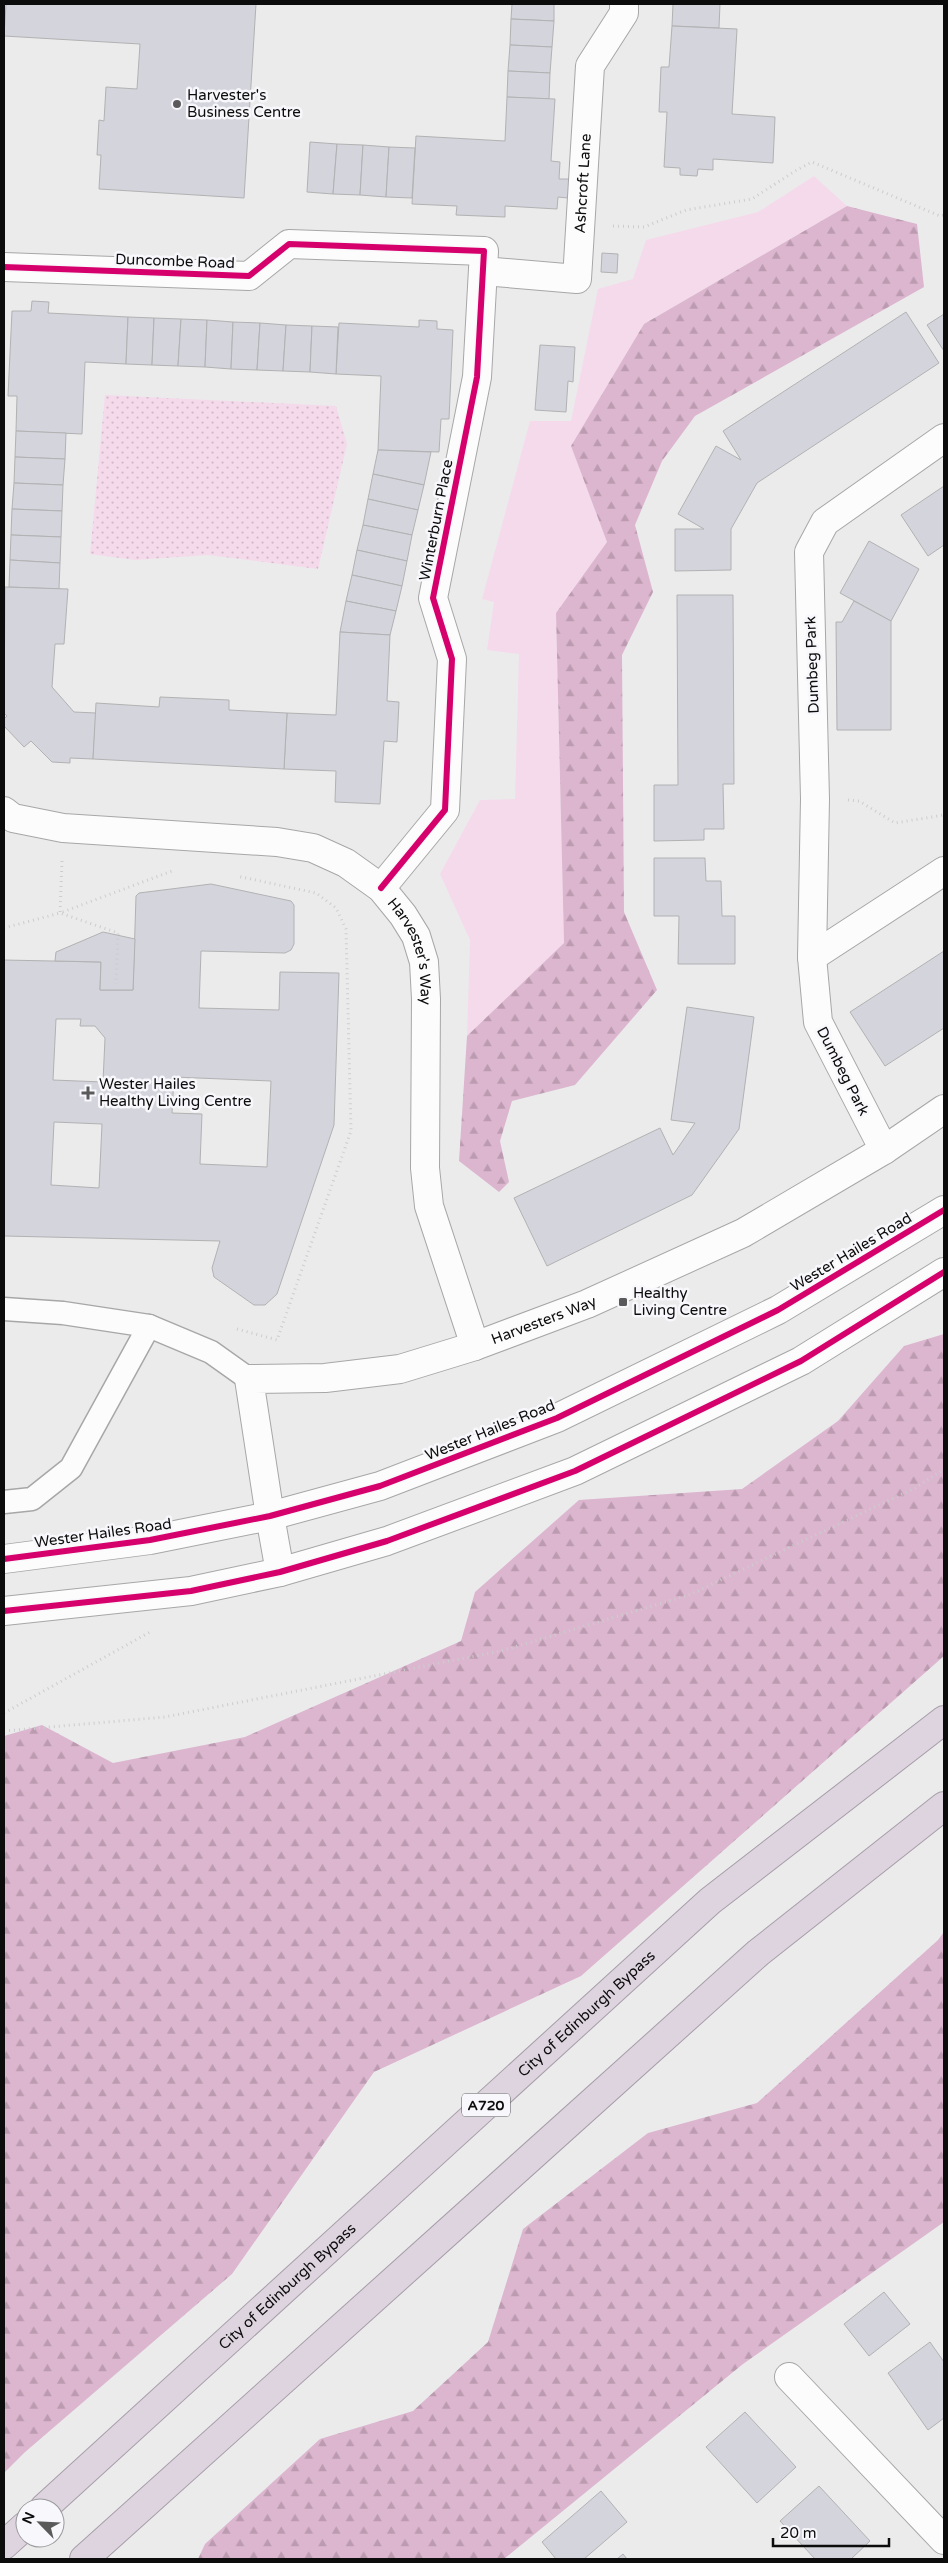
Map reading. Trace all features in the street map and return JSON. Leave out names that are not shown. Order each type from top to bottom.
[{"type":"highway","name":"City of Edinburgh Bypass","points":[[55,2498],[710,1901],[944,1720]]},
{"type":"highway","points":[[84,2559],[758,1953],[944,1806]]},
{"type":"highway","points":[[4,2545],[15,2535]]},
{"type":"street","name":"Ashcroft Lane","points":[[483,261],[577,279],[590,66],[624,14],[624,4]]},
{"type":"street","name":"Duncombe Road","points":[[4,268],[249,276],[289,244],[483,261]]},
{"type":"street","name":"Winterburn Place","points":[[381,888],[445,810],[452,658],[433,598],[477,377],[483,261]]},
{"type":"street","name":"Dumbeg Park","points":[[884,1150],[818,1022],[812,957],[815,799],[808,552],[825,522],[944,438]]},
{"type":"street","name":"Harvester's Way","points":[[4,811],[13,818],[63,828],[277,842],[313,848],[346,863],[381,888],[403,914],[416,936],[424,962],[426,999],[425,1168],[429,1206],[475,1346]]},
{"type":"street","points":[[812,957],[944,871]]},
{"type":"street","name":"Harvesters Way","points":[[249,1379],[325,1378],[400,1369],[475,1346],[588,1304],[744,1233],[884,1150],[944,1109]]},
{"type":"street","name":"Wester Hailes Road","points":[[4,1559],[150,1540],[270,1516],[380,1486],[557,1418],[778,1310],[944,1210]]},
{"type":"street","points":[[4,1611],[191,1591],[280,1572],[387,1541],[575,1471],[801,1361],[944,1272]]},
{"type":"street","points":[[249,1379],[280,1572]]},
{"type":"street","points":[[789,2377],[944,2540]]},
{"type":"lane","points":[[4,1309],[63,1313],[149,1326],[211,1352],[249,1379]]},
{"type":"lane","points":[[4,1502],[32,1499],[71,1468],[149,1326]]},
{"type":"path","points":[[580,225],[644,227],[686,210],[752,199],[794,170],[812,162],[940,216],[944,215]]},
{"type":"path","points":[[815,799],[859,801],[895,823],[944,815]]},
{"type":"path","points":[[60,913],[63,828]]},
{"type":"path","points":[[4,928],[60,913],[175,870]]},
{"type":"path","points":[[211,1352],[214,1323],[277,1340],[351,1131],[346,929],[336,908],[316,893],[235,875]]},
{"type":"path","points":[[60,913],[118,933],[116,984]]},
{"type":"path","points":[[4,1731],[165,1717],[501,1651],[689,1596],[915,1488],[944,1469]]},
{"type":"path","points":[[4,1713],[147,1633],[156,1630]]},
{"type":"shaded area","points":[[814,176],[847,206],[644,324],[571,446],[607,542],[556,613],[564,943],[467,1036],[470,940],[440,874],[480,800],[515,799],[519,654],[487,650],[494,602],[482,599],[530,421],[571,421],[598,289],[633,279],[646,240],[758,212]]},
{"type":"shaded area","points":[[105,395],[336,406],[347,444],[318,569],[208,555],[135,560],[90,554]]},
{"type":"green space","points":[[847,206],[917,224],[924,287],[695,416],[662,461],[635,525],[653,592],[622,655],[624,912],[657,990],[575,1085],[512,1101],[500,1141],[509,1182],[499,1192],[459,1161],[467,1036],[564,943],[556,613],[607,542],[571,446],[644,324]]},
{"type":"green space","points":[[944,1334],[944,1656],[581,1976],[374,2072],[232,2274],[24,2453],[4,2473],[4,1736],[42,1725],[113,1763],[245,1737],[461,1641],[475,1592],[579,1500],[742,1489],[838,1421],[904,1346]]},
{"type":"green space","points":[[944,1932],[944,2222],[743,2364],[504,2559],[198,2559],[205,2544],[320,2439],[413,2411],[488,2342],[523,2229],[648,2133],[757,2103],[938,1940]]},
{"type":"building","name":"Harvester's Business Centre","points":[[6,4],[256,4],[244,198],[99,189],[101,155],[97,155],[99,120],[104,121],[106,87],[137,89],[140,44],[4,36]]},
{"type":"building","points":[[512,4],[554,4],[554,21],[511,19]]},
{"type":"building","points":[[673,4],[720,4],[719,28],[672,26]]},
{"type":"building","points":[[511,19],[554,21],[552,47],[510,45]]},
{"type":"building","points":[[672,26],[737,29],[732,114],[775,117],[773,163],[713,159],[713,170],[698,169],[697,176],[680,175],[680,168],[664,167],[667,112],[659,112],[661,67],[669,67]]},
{"type":"building","points":[[510,45],[552,47],[550,73],[508,71]]},
{"type":"building","points":[[508,71],[550,73],[549,99],[507,97]]},
{"type":"building","points":[[507,97],[555,99],[551,161],[560,162],[559,179],[570,179],[568,198],[558,197],[557,209],[505,206],[505,217],[456,215],[457,206],[412,204],[416,136],[505,141]]},
{"type":"building","points":[[310,142],[337,144],[333,194],[307,192]]},
{"type":"building","points":[[337,144],[363,145],[360,195],[333,194]]},
{"type":"building","points":[[363,145],[389,147],[386,197],[360,195]]},
{"type":"building","points":[[389,147],[415,148],[412,198],[386,197]]},
{"type":"building","points":[[602,253],[618,254],[617,273],[601,272]]},
{"type":"building","points":[[32,301],[49,302],[48,313],[128,317],[126,364],[85,362],[82,434],[16,431],[17,396],[8,396],[12,311],[31,311]]},
{"type":"building","points":[[906,312],[939,363],[757,483],[731,529],[731,570],[675,571],[675,529],[704,529],[678,514],[716,446],[741,460],[723,431]]},
{"type":"building","points":[[944,314],[944,351],[927,325]]},
{"type":"building","points":[[128,317],[154,318],[152,365],[126,364]]},
{"type":"building","points":[[154,318],[181,319],[178,366],[152,365]]},
{"type":"building","points":[[181,319],[207,320],[205,367],[178,366]]},
{"type":"building","points":[[207,320],[233,322],[231,369],[205,367]]},
{"type":"building","points":[[419,320],[437,321],[437,329],[453,330],[449,419],[441,419],[439,452],[378,450],[381,376],[336,374],[339,323],[419,327]]},
{"type":"building","points":[[233,322],[260,323],[257,370],[231,369]]},
{"type":"building","points":[[260,323],[286,325],[283,371],[257,370]]},
{"type":"building","points":[[286,325],[312,326],[310,372],[283,371]]},
{"type":"building","points":[[312,326],[338,327],[336,374],[310,372]]},
{"type":"building","points":[[540,345],[575,347],[573,382],[568,381],[566,412],[535,410]]},
{"type":"building","points":[[16,431],[66,433],[65,459],[15,457]]},
{"type":"building","points":[[378,450],[431,452],[424,485],[373,474]]},
{"type":"building","points":[[15,457],[65,459],[63,485],[14,483]]},
{"type":"building","points":[[373,474],[424,485],[418,510],[368,499]]},
{"type":"building","points":[[14,483],[63,485],[62,511],[12,509]]},
{"type":"building","points":[[944,486],[944,545],[928,556],[901,515]]},
{"type":"building","points":[[368,499],[418,510],[412,535],[363,525]]},
{"type":"building","points":[[12,509],[62,511],[61,537],[11,535]]},
{"type":"building","points":[[363,525],[412,535],[407,561],[357,550]]},
{"type":"building","points":[[11,535],[61,537],[60,563],[10,560]]},
{"type":"building","points":[[869,541],[919,569],[891,621],[840,593]]},
{"type":"building","points":[[357,550],[407,561],[402,586],[352,575]]},
{"type":"building","points":[[10,560],[60,563],[59,589],[9,587]]},
{"type":"building","points":[[352,575],[402,586],[396,611],[346,601]]},
{"type":"building","points":[[5,587],[68,589],[64,644],[55,644],[52,687],[74,712],[96,713],[93,759],[70,758],[70,763],[52,762],[31,741],[24,747],[4,726],[4,719],[7,716],[4,713]]},
{"type":"building","points":[[677,595],[733,595],[734,784],[723,784],[724,829],[704,829],[704,840],[654,841],[654,785],[678,785]]},
{"type":"building","points":[[346,601],[396,611],[390,635],[340,632]]},
{"type":"building","points":[[854,601],[891,621],[891,730],[837,730],[836,622],[842,622]]},
{"type":"building","points":[[340,632],[390,635],[387,701],[399,702],[397,742],[384,741],[380,804],[335,802],[336,771],[284,769],[287,713],[336,715]]},
{"type":"building","points":[[160,697],[229,700],[229,710],[287,713],[284,769],[93,759],[96,703],[159,707]]},
{"type":"building","points":[[654,858],[705,858],[706,881],[721,881],[722,916],[735,916],[735,964],[678,964],[679,916],[654,916]]},
{"type":"building","name":"Wester Hailes Healthy Living Centre","points":[[211,884],[291,901],[294,905],[294,944],[291,950],[285,953],[201,951],[199,1008],[279,1010],[280,972],[339,973],[334,1125],[277,1294],[265,1305],[254,1305],[214,1277],[212,1268],[220,1241],[4,1236],[4,960],[101,962],[100,990],[133,990],[136,896],[139,893]],"holes":[[[56,1019],[81,1019],[80,1026],[95,1026],[105,1038],[103,1082],[53,1080]],[[174,1077],[271,1081],[267,1167],[200,1164],[202,1114],[172,1113]],[[54,1122],[102,1124],[99,1188],[51,1185]]]},
{"type":"building","points":[[103,932],[135,939],[133,990],[100,990],[101,962],[55,961],[56,952]]},
{"type":"building","points":[[944,951],[944,1028],[885,1066],[850,1012]]},
{"type":"building","points":[[687,1007],[754,1017],[739,1129],[692,1195],[547,1266],[514,1198],[660,1128],[673,1155],[695,1123],[671,1120]]},
{"type":"building","points":[[884,2292],[910,2324],[869,2356],[844,2324]]},
{"type":"building","points":[[930,2342],[944,2362],[944,2418],[928,2430],[888,2373]]},
{"type":"building","points":[[745,2412],[796,2467],[757,2503],[706,2447]]},
{"type":"building","points":[[819,2486],[870,2541],[851,2559],[815,2559],[780,2521]]},
{"type":"building","points":[[601,2491],[627,2522],[584,2559],[556,2559],[542,2542]]},
{"type":"building","points":[[623,2554],[627,2559],[617,2559]]},
{"type":"cycle path","points":[[4,267],[249,276],[289,244],[484,251],[477,377],[433,598],[452,659],[445,810],[381,888]]},
{"type":"cycle path","points":[[4,1559],[150,1540],[270,1516],[380,1486],[557,1418],[778,1310],[944,1210]]},
{"type":"cycle path","points":[[4,1611],[191,1591],[280,1572],[387,1541],[575,1471],[801,1361],[944,1272]]},
{"type":"place","name":"Harvester's Business Centre","points":[[177,104]]},
{"type":"place","name":"Wester Hailes Healthy Living Centre","points":[[88,1093]]},
{"type":"place","name":"Healthy Living Centre","points":[[623,1302]]}]
